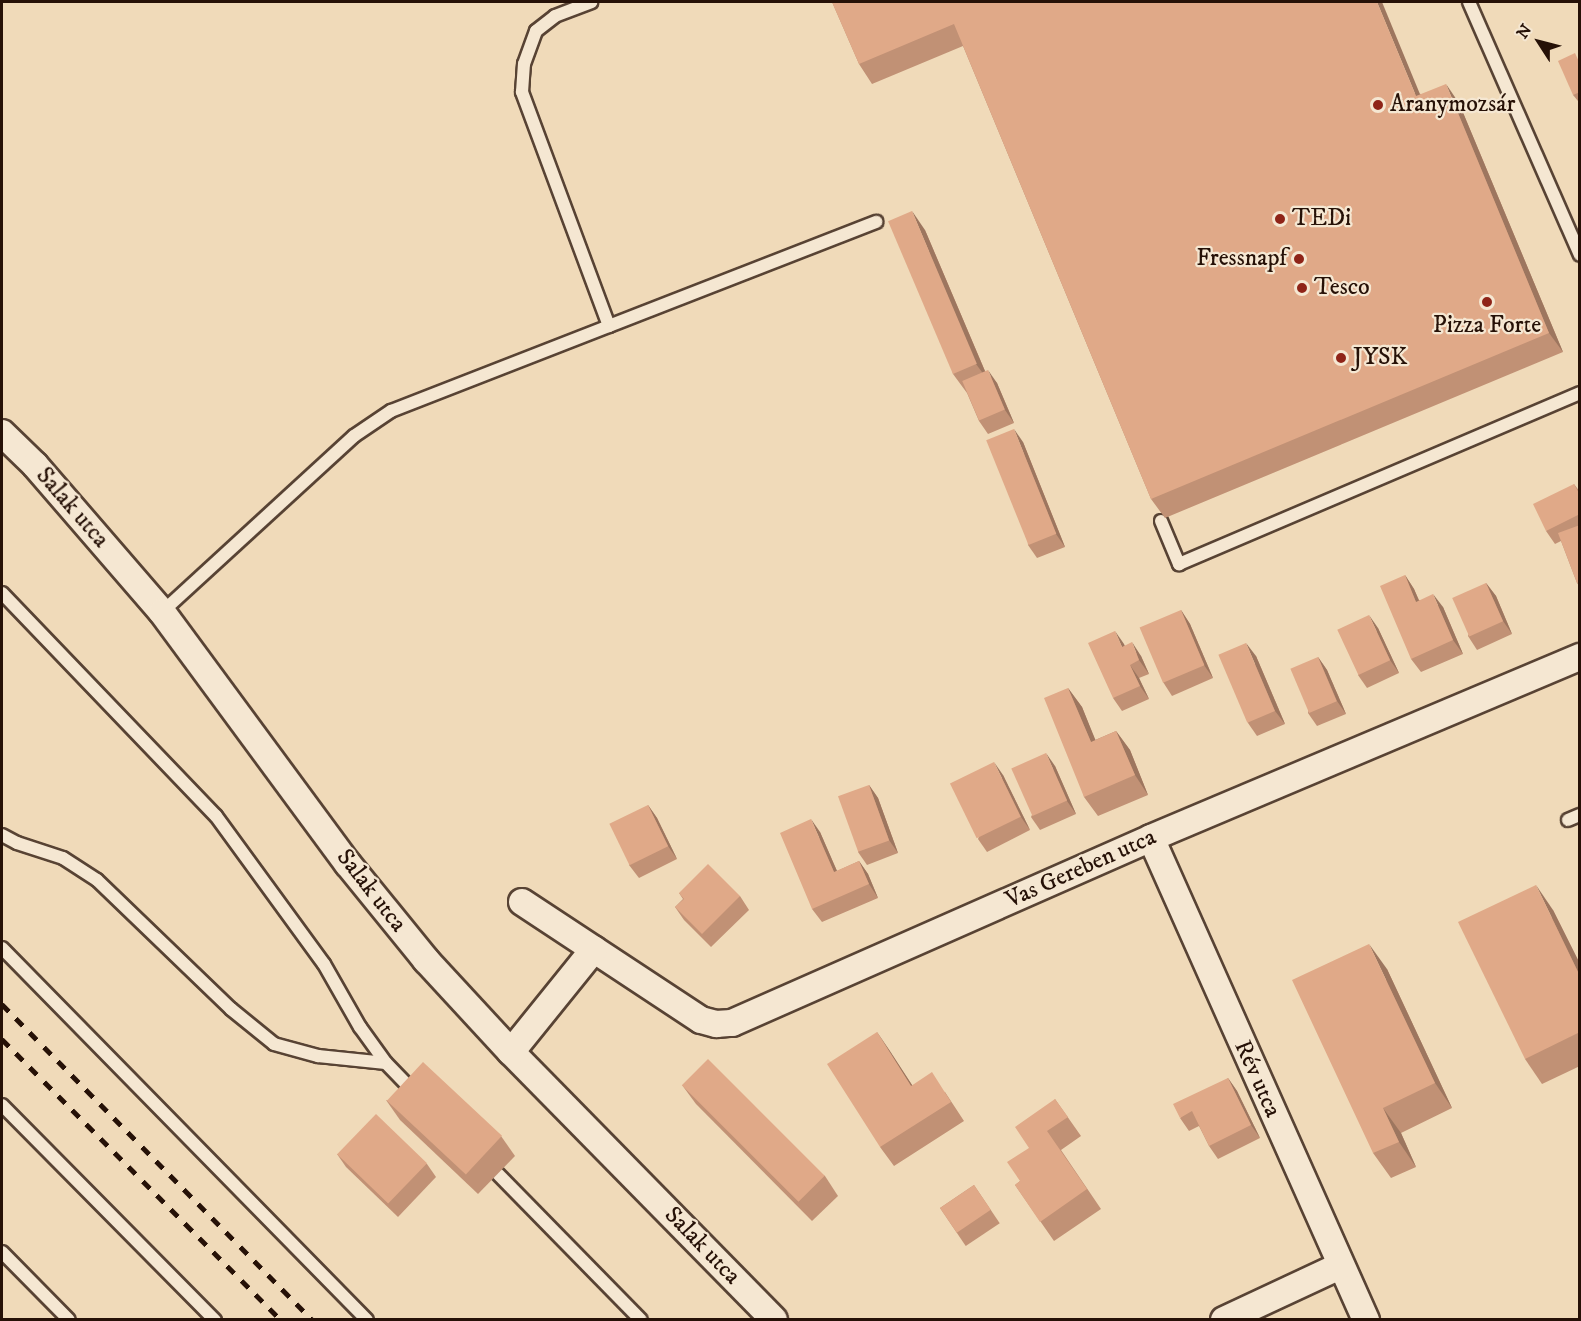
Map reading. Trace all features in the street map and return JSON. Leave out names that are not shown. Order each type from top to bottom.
[{"type":"street","name":"Salak utca","points":[[2,433],[36,465],[162,612],[381,905],[426,960],[511,1052],[774,1320]]},
{"type":"street","name":"Vas Gereben utca","points":[[522,902],[701,1020],[716,1024],[732,1023],[1151,838],[1580,657]]},
{"type":"street","name":"Rév utca","points":[[1151,838],[1365,1320]]},
{"type":"street","points":[[511,1052],[594,949]]},
{"type":"street","points":[[1224,1320],[1340,1266]]},
{"type":"lane","points":[[591,2],[555,16],[536,31],[524,64],[522,92],[609,326]]},
{"type":"lane","points":[[1469,2],[1580,255]]},
{"type":"lane","points":[[162,612],[354,436],[391,411],[876,222]]},
{"type":"lane","points":[[1161,521],[1179,564],[1580,393]]},
{"type":"lane","points":[[2,593],[216,816],[324,963],[360,1027],[386,1063],[421,1098]]},
{"type":"lane","points":[[2,835],[63,858],[97,880],[231,1009],[274,1044],[318,1056],[386,1063]]},
{"type":"lane","points":[[2,948],[367,1320]]},
{"type":"lane","points":[[2,1105],[216,1320]]},
{"type":"lane","points":[[498,1174],[641,1320]]},
{"type":"lane","points":[[2,1252],[69,1320]]},
{"type":"building","name":"Tesco","points":[[832,2],[1377,2],[1416,96],[1446,84],[1549,333],[1151,499],[954,24],[859,64]]},
{"type":"building","points":[[1575,53],[1580,64],[1580,92],[1573,95],[1558,61]]},
{"type":"building","points":[[912,211],[977,364],[953,374],[888,221]]},
{"type":"building","points":[[988,370],[1005,410],[979,421],[962,381]]},
{"type":"building","points":[[1014,429],[1056,534],[1029,545],[986,440]]},
{"type":"building","points":[[1574,484],[1580,495],[1580,514],[1546,531],[1533,504]]},
{"type":"building","points":[[1580,525],[1580,582],[1577,583],[1558,533]]},
{"type":"building","points":[[1405,575],[1416,602],[1433,594],[1453,640],[1411,659],[1380,586]]},
{"type":"building","points":[[1486,583],[1503,621],[1469,636],[1452,598]]},
{"type":"building","points":[[1181,610],[1204,665],[1163,683],[1140,628]]},
{"type":"building","points":[[1369,615],[1390,660],[1358,675],[1337,630]]},
{"type":"building","points":[[1115,631],[1122,647],[1132,642],[1139,660],[1130,665],[1140,686],[1113,698],[1088,643]]},
{"type":"building","points":[[1246,643],[1275,711],[1247,723],[1218,655]]},
{"type":"building","points":[[1318,657],[1337,701],[1309,713],[1290,669]]},
{"type":"building","points":[[1068,688],[1091,742],[1116,731],[1135,775],[1084,797],[1044,698]]},
{"type":"building","points":[[1046,753],[1067,801],[1032,816],[1011,768]]},
{"type":"building","points":[[994,762],[1021,817],[977,838],[950,783]]},
{"type":"building","points":[[869,785],[889,840],[858,852],[838,796]]},
{"type":"building","points":[[648,805],[668,846],[630,865],[609,824]]},
{"type":"building","points":[[811,819],[834,872],[859,861],[869,884],[812,909],[780,833]]},
{"type":"building","points":[[708,864],[740,896],[702,934],[675,907],[684,899],[679,893]]},
{"type":"building","points":[[1536,885],[1580,976],[1580,1032],[1525,1059],[1458,922]]},
{"type":"building","points":[[1369,944],[1435,1083],[1383,1108],[1399,1142],[1373,1153],[1292,980]]},
{"type":"building","points":[[877,1032],[911,1086],[932,1072],[951,1102],[880,1147],[827,1064]]},
{"type":"building","points":[[708,1059],[825,1176],[799,1202],[682,1085]]},
{"type":"building","points":[[423,1062],[502,1136],[466,1174],[387,1101]]},
{"type":"building","points":[[1228,1078],[1251,1125],[1209,1146],[1192,1111],[1180,1118],[1173,1104]]},
{"type":"building","points":[[1055,1099],[1068,1117],[1047,1131],[1087,1189],[1040,1222],[1015,1185],[1020,1181],[1007,1162],[1029,1148],[1015,1127]]},
{"type":"building","points":[[376,1114],[427,1163],[388,1204],[337,1154]]},
{"type":"building","points":[[974,1185],[991,1210],[957,1233],[940,1208]]},
{"type":"railway","points":[[2,1004],[313,1320]]},
{"type":"railway","points":[[2,1039],[281,1320]]},
{"type":"place","name":"Aranymozsár","points":[[1378,105]]},
{"type":"place","name":"TEDi","points":[[1280,219]]},
{"type":"place","name":"Fressnapf","points":[[1299,259]]},
{"type":"place","name":"Tesco","points":[[1302,288]]},
{"type":"place","name":"Pizza Forte","points":[[1487,302]]},
{"type":"place","name":"JYSK","points":[[1341,358]]}]
